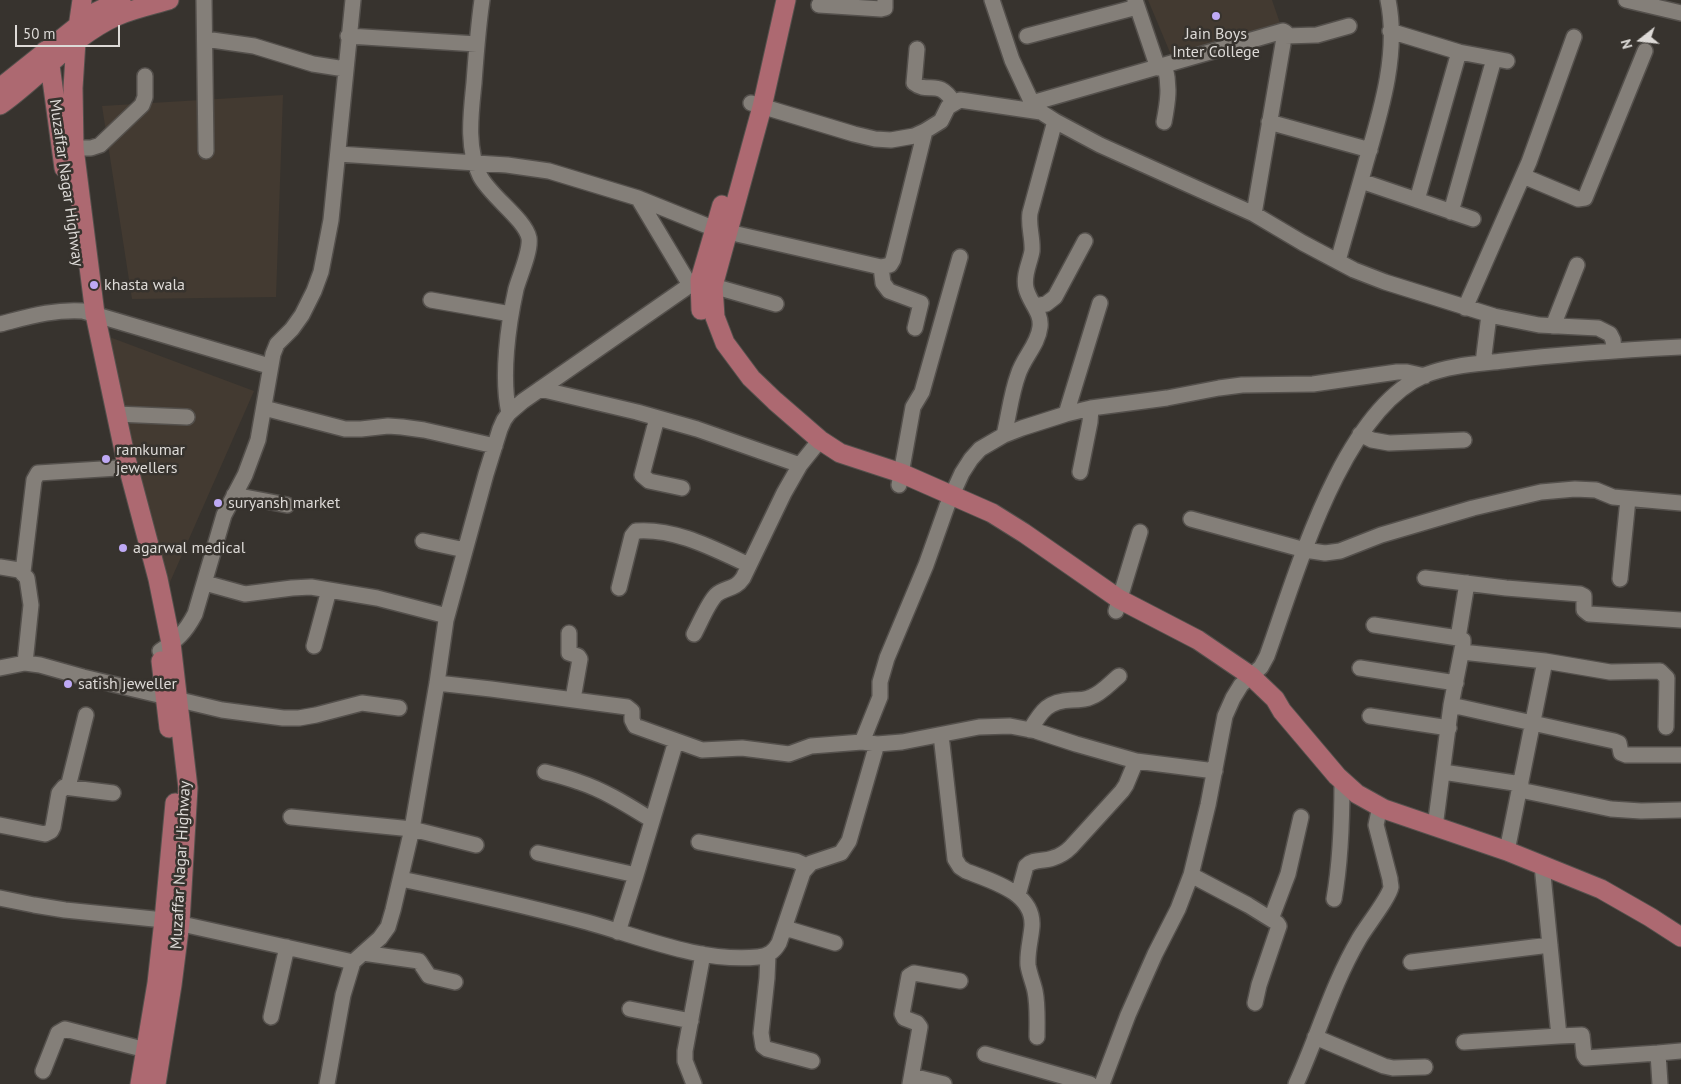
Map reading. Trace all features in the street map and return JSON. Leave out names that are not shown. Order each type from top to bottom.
[{"type":"main road","name":"Muzaffar Nagar Highway","points":[[82,0],[77,33],[73,88],[74,148],[89,312],[158,579],[171,696],[176,788],[172,985],[156,1084]]},
{"type":"main road","points":[[0,105],[48,58],[77,33],[94,12],[121,0]]},
{"type":"main road","points":[[77,33],[118,16],[169,0]]},
{"type":"main road","points":[[756,105],[773,0]]},
{"type":"main road","points":[[786,0],[705,282],[702,320],[714,349],[742,386],[766,411],[817,444],[835,464],[900,479],[949,500],[1191,651],[1246,680],[1270,707],[1282,711],[1342,781],[1357,794],[1380,806],[1507,851],[1601,889],[1650,917],[1681,938]]},
{"type":"main road","name":"Muzaffar Nagar Highway","points":[[48,58],[89,312],[118,468],[152,609],[166,647]]},
{"type":"main road","points":[[0,88],[48,58]]},
{"type":"main road","name":"Muzaffar Nagar Highway","points":[[140,1084],[157,983],[172,921]]},
{"type":"street","points":[[204,0],[206,151]]},
{"type":"street","points":[[166,647],[179,638],[194,614],[205,583],[220,526],[253,458],[264,408],[270,366],[277,344],[292,329],[302,315],[321,272],[331,220],[353,0]]},
{"type":"street","points":[[482,0],[471,121],[475,163],[485,186],[522,225],[529,239],[529,246],[520,272],[512,314],[506,383],[506,400],[509,413]]},
{"type":"street","points":[[819,5],[884,9],[886,5],[885,0]]},
{"type":"street","points":[[992,0],[1012,60],[1036,108],[1056,121],[1100,145],[1254,214],[1354,270],[1384,282],[1489,315],[1553,326],[1606,330],[1610,334],[1614,350]]},
{"type":"street","points":[[1338,261],[1386,89],[1390,48],[1390,9],[1388,0]]},
{"type":"street","points":[[1626,0],[1681,13]]},
{"type":"street","points":[[1027,36],[1136,4],[1169,82],[1164,122]]},
{"type":"street","points":[[1286,36],[1317,35],[1349,26]]},
{"type":"street","points":[[756,105],[875,139],[891,140],[914,136],[925,131],[941,121],[948,107],[960,100],[1036,108],[1282,31],[1285,32],[1286,36],[1269,122],[1254,214]]},
{"type":"street","points":[[1390,31],[1458,52],[1500,60],[1451,212]]},
{"type":"street","points":[[348,36],[477,44]]},
{"type":"street","points":[[1466,308],[1523,176],[1574,37]]},
{"type":"street","points":[[204,39],[254,46],[313,64],[345,69]]},
{"type":"street","points":[[917,50],[914,83],[919,86],[946,91],[954,103]]},
{"type":"street","points":[[1523,176],[1578,199],[1586,198],[1645,51]]},
{"type":"street","points":[[1417,200],[1458,52]]},
{"type":"street","points":[[74,148],[91,148],[100,145],[142,105],[145,96],[145,76]]},
{"type":"street","points":[[1004,435],[1017,376],[1040,327],[1040,319],[1026,287],[1025,278],[1032,244],[1028,222],[1056,121]]},
{"type":"street","points":[[1269,122],[1370,150]]},
{"type":"street","points":[[338,154],[507,165],[549,171],[638,198],[721,231],[881,267],[890,265],[893,260],[925,131]]},
{"type":"street","points":[[1361,181],[1473,219]]},
{"type":"street","points":[[638,198],[705,282],[776,304]]},
{"type":"street","points":[[1035,306],[1046,304],[1055,297],[1085,241]]},
{"type":"street","points":[[900,479],[913,406],[922,392],[960,257]]},
{"type":"street","points":[[1553,326],[1577,265]]},
{"type":"street","points":[[881,267],[883,283],[889,291],[921,303],[915,328]]},
{"type":"street","points":[[327,1084],[343,995],[358,957],[380,938],[388,926],[402,879],[447,616],[500,429],[509,413],[540,389],[705,282]]},
{"type":"street","points":[[431,300],[512,314]]},
{"type":"street","points":[[1066,414],[1100,303]]},
{"type":"street","points":[[0,324],[48,312],[66,310],[89,312],[270,366]]},
{"type":"street","points":[[1483,364],[1489,315]]},
{"type":"street","points":[[1102,1084],[1128,1015],[1155,954],[1178,910],[1191,875],[1215,771],[1225,716],[1233,698],[1246,680],[1261,667],[1267,656],[1305,550],[1340,469],[1360,434],[1386,403],[1405,387],[1424,376],[1448,368],[1570,353],[1681,346]]},
{"type":"street","points":[[402,879],[535,909],[651,942],[703,954],[751,958],[768,955],[779,944],[803,872],[807,866],[841,853],[849,842],[880,697],[880,682],[887,658],[926,565],[949,500],[971,459],[980,449],[1004,435],[1066,414],[1091,408],[1242,385],[1314,384],[1397,372],[1424,376]]},
{"type":"street","points":[[540,389],[697,429],[800,465]]},
{"type":"street","points":[[264,408],[345,429],[362,430],[375,426],[402,427],[495,446]]},
{"type":"street","points":[[1080,472],[1091,408]]},
{"type":"street","points":[[116,414],[187,417]]},
{"type":"street","points":[[657,418],[642,475],[649,481],[682,488]]},
{"type":"street","points":[[1360,434],[1380,443],[1464,440]]},
{"type":"street","points":[[694,634],[714,597],[722,591],[735,587],[739,583],[784,493],[800,465],[817,444]]},
{"type":"street","points":[[22,572],[34,480],[38,473],[118,468]]},
{"type":"street","points":[[1192,519],[1305,550],[1325,553],[1340,551],[1381,535],[1440,517],[1541,492],[1575,489],[1596,490],[1614,497],[1681,503]]},
{"type":"street","points":[[234,495],[288,505]]},
{"type":"street","points":[[1620,579],[1628,499]]},
{"type":"street","points":[[619,588],[632,536],[636,531],[681,536],[704,544],[749,565]]},
{"type":"street","points":[[1118,605],[1140,532]]},
{"type":"street","points":[[423,541],[465,550]]},
{"type":"street","points":[[0,567],[13,568],[22,572],[27,578],[31,605],[25,663]]},
{"type":"street","points":[[1425,578],[1506,588],[1580,594],[1584,596],[1584,610],[1589,614],[1681,620]]},
{"type":"street","points":[[205,583],[245,594],[292,588],[329,590],[403,604],[447,616]]},
{"type":"street","points":[[1436,827],[1451,705],[1456,683],[1467,583]]},
{"type":"street","points":[[314,646],[329,590]]},
{"type":"street","points":[[1374,625],[1460,645],[1610,672],[1663,672],[1667,678],[1666,727]]},
{"type":"street","points":[[569,634],[569,653],[578,656],[580,659],[573,699]]},
{"type":"street","points":[[1507,851],[1545,661]]},
{"type":"street","points":[[0,668],[25,663],[40,665],[222,710],[283,718],[316,715],[362,703],[400,708]]},
{"type":"street","points":[[1360,668],[1456,683]]},
{"type":"street","points":[[1030,730],[1046,707],[1060,702],[1091,698],[1119,676]]},
{"type":"street","points":[[437,683],[627,707],[632,711],[632,720],[635,726],[702,750],[742,748],[789,754],[811,746],[902,742],[979,727],[1010,726],[1136,761],[1215,771]]},
{"type":"street","points":[[1451,705],[1617,742],[1623,755],[1681,755]]},
{"type":"street","points":[[68,787],[86,715]]},
{"type":"street","points":[[1370,716],[1448,728]]},
{"type":"street","points":[[941,735],[955,859],[960,867],[1012,890],[1025,904],[1032,919],[1028,966],[1033,980],[1037,1006],[1037,1037]]},
{"type":"street","points":[[618,932],[676,741]]},
{"type":"street","points":[[1018,895],[1026,866],[1035,860],[1054,858],[1071,847],[1122,791],[1136,761]]},
{"type":"street","points":[[545,772],[597,789],[652,820]]},
{"type":"street","points":[[1443,772],[1520,787],[1611,809],[1641,811],[1681,810]]},
{"type":"street","points":[[1334,899],[1342,836],[1342,781]]},
{"type":"street","points":[[0,825],[45,834],[51,831],[53,827],[59,793],[64,787],[113,793]]},
{"type":"street","points":[[1296,1084],[1332,993],[1353,948],[1387,897],[1390,879],[1376,825],[1380,806]]},
{"type":"street","points":[[291,817],[412,829],[476,845]]},
{"type":"street","points":[[1271,919],[1288,874],[1300,817]]},
{"type":"street","points":[[699,842],[796,861],[807,866]]},
{"type":"street","points":[[538,853],[636,875]]},
{"type":"street","points":[[1542,865],[1559,1036]]},
{"type":"street","points":[[1191,875],[1248,905],[1278,924],[1279,928],[1259,985],[1255,1003]]},
{"type":"street","points":[[0,898],[50,908],[172,921],[287,946],[358,957],[419,961],[429,976],[455,982]]},
{"type":"street","points":[[784,928],[835,943]]},
{"type":"street","points":[[1411,962],[1550,945]]},
{"type":"street","points":[[271,1016],[287,946]]},
{"type":"street","points":[[694,1084],[685,1061],[685,1051],[703,954]]},
{"type":"street","points":[[768,955],[761,1033],[762,1046],[812,1061]]},
{"type":"street","points":[[944,1084],[911,1080],[920,1027],[917,1023],[906,1020],[902,1014],[909,976],[914,973],[960,981]]},
{"type":"street","points":[[630,1009],[691,1021]]},
{"type":"street","points":[[43,1071],[58,1033],[65,1029],[146,1050]]},
{"type":"street","points":[[1464,1042],[1582,1035],[1586,1058],[1681,1051]]},
{"type":"street","points":[[1315,1037],[1384,1066],[1393,1068],[1425,1067]]},
{"type":"street","points":[[1658,1053],[1660,1084]]},
{"type":"street","points":[[985,1054],[1090,1084]]},
{"type":"shaded area","name":"Jain Boys Inter College","points":[[1148,0],[1272,0],[1283,32],[1174,62]]},
{"type":"shaded area","points":[[283,95],[276,297],[132,299],[102,106]]},
{"type":"shaded area","points":[[104,335],[254,391],[163,598]]},
{"type":"place","name":"Jain Boys Inter College","points":[[1216,16]]},
{"type":"place","name":"khasta wala","points":[[94,285]]},
{"type":"place","name":"ramkumar jewellers","points":[[106,459]]},
{"type":"place","name":"suryansh market","points":[[218,503]]},
{"type":"place","name":"agarwal medical","points":[[123,548]]},
{"type":"place","name":"satish jeweller","points":[[68,684]]}]
